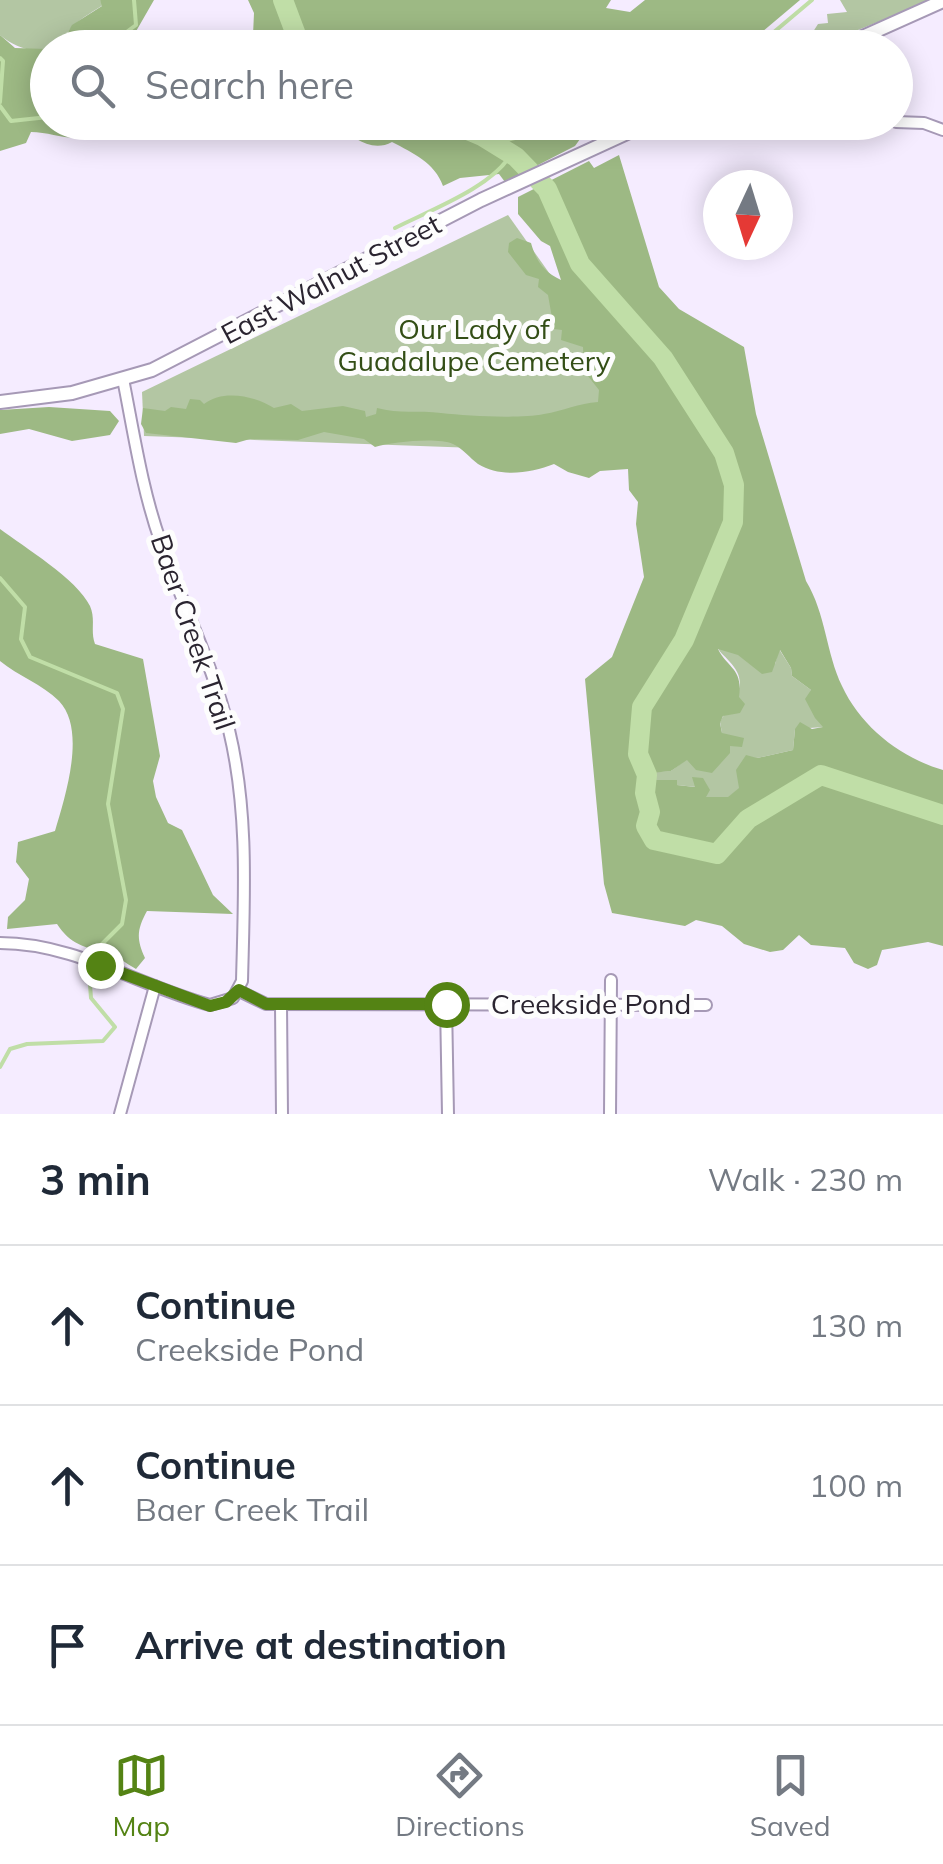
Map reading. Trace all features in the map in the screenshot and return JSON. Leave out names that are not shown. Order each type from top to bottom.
[{"type":"street","points":[[880,30],[943,2]]},
{"type":"street","points":[[913,123],[943,130]]},
{"type":"street","name":"East Walnut Street","points":[[0,402],[72,393],[123,380],[186,354],[335,273],[612,140]]},
{"type":"street","name":"Baer Creek Trail","points":[[123,380],[147,499],[212,672],[232,747],[245,862],[239,990]]},
{"type":"street","points":[[0,943],[52,949],[210,1006],[226,1002],[239,990]]},
{"type":"street","points":[[610,1114],[611,980]]},
{"type":"street","points":[[120,1114],[155,986]]},
{"type":"street","name":"Creekside Pond","points":[[239,990],[258,1002],[282,1005],[706,1005]]},
{"type":"street","points":[[446,1004],[448,1114]]},
{"type":"street","points":[[282,1005],[282,1114]]},
{"type":"green space","points":[[0,0],[100,0],[103,5],[70,30],[30,30],[30,49],[0,35]]},
{"type":"green space","points":[[100,0],[154,0],[137,30],[69,30],[102,6]]},
{"type":"green space","points":[[248,0],[611,0],[606,8],[630,12],[645,0],[800,0],[764,30],[253,30],[254,13]]},
{"type":"green space","points":[[840,0],[932,0],[858,30],[814,30],[818,24],[828,23],[827,14],[847,12]]},
{"type":"green space","points":[[0,35],[15,48],[30,48],[30,134],[26,143],[0,151]]},
{"type":"green space","points":[[360,140],[579,140],[575,146],[505,182],[499,174],[460,178],[443,186],[429,165],[392,142],[377,146]]},
{"type":"green space","points":[[619,155],[659,287],[679,309],[744,347],[756,414],[806,581],[850,701],[884,739],[912,758],[943,770],[943,946],[928,942],[882,950],[877,965],[868,969],[854,963],[845,948],[811,945],[799,935],[783,950],[770,952],[744,944],[722,926],[696,920],[685,926],[612,913],[604,884],[585,679],[612,657],[644,577],[636,524],[638,502],[629,490],[628,469],[600,471],[589,478],[554,464],[506,473],[478,464],[446,442],[414,441],[375,447],[364,439],[324,432],[298,440],[250,439],[236,443],[146,433],[141,424],[143,408],[186,409],[190,399],[204,404],[229,396],[258,400],[274,408],[291,404],[302,411],[343,406],[365,411],[366,417],[376,414],[377,408],[521,416],[598,402],[599,390],[584,371],[583,347],[561,340],[562,330],[554,329],[548,295],[538,287],[539,279],[526,275],[508,252],[509,243],[517,238],[531,243],[542,265],[561,280],[550,246],[518,214],[518,197],[589,161],[594,168]],"holes":[[[718,649],[738,655],[762,674],[772,672],[780,650],[792,676],[811,690],[805,699],[823,727],[812,729],[800,722],[795,729],[793,750],[757,758],[746,755],[736,770],[739,788],[728,797],[706,797],[710,790],[703,778],[692,777],[695,787],[677,785],[677,780],[655,780],[651,773],[671,771],[687,760],[696,770],[712,773],[730,753],[730,746],[742,747],[744,738],[722,733],[720,723],[723,716],[740,713],[745,704],[739,697],[737,674]]]},
{"type":"green space","name":"Our Lady of Guadalupe Cemetery","points":[[508,215],[645,408],[644,454],[144,436],[142,392]]},
{"type":"green space","points":[[49,407],[110,411],[119,421],[110,435],[72,441],[29,429],[0,434],[0,410]]},
{"type":"green space","points":[[0,529],[62,575],[83,596],[92,611],[95,644],[143,659],[160,756],[153,781],[156,797],[168,823],[182,830],[213,895],[233,914],[147,911],[139,934],[145,958],[136,969],[114,956],[78,944],[57,924],[7,929],[8,917],[25,900],[29,879],[16,862],[18,842],[55,831],[73,746],[72,729],[59,701],[0,661]]},
{"type":"green space","points":[[718,648],[775,664],[779,649],[792,676],[811,690],[824,727],[795,729],[793,750],[757,758],[740,788],[729,797],[705,797],[696,787],[677,785],[676,780],[655,780],[651,772],[671,771],[722,733],[720,722],[740,685],[736,670]]},
{"type":"waterway","points":[[129,30],[136,25],[134,0]]},
{"type":"waterway","points":[[283,0],[294,30]]},
{"type":"waterway","points":[[776,30],[812,0]]},
{"type":"waterway","points":[[0,58],[0,102]]},
{"type":"waterway","points":[[0,106],[11,121],[30,119]]},
{"type":"waterway","points":[[488,140],[516,157],[547,189],[580,264],[663,358],[724,453],[734,485],[733,522],[684,640],[642,707],[638,754],[647,775],[645,793],[650,812],[646,826],[654,840],[717,854],[748,819],[821,775],[943,815]]},
{"type":"waterway","points":[[494,143],[506,140]]},
{"type":"waterway","points":[[395,228],[475,187],[511,154]]},
{"type":"waterway","points":[[0,578],[25,607],[21,639],[30,657],[117,693],[123,709],[108,804],[126,900],[122,924],[94,952]]},
{"type":"waterway","points":[[0,1067],[10,1049],[27,1044],[103,1041],[115,1027],[91,998],[89,971]]},
{"type":"route","points":[[100,965],[210,1006],[226,1002],[239,990],[266,1004],[446,1004]]}]
